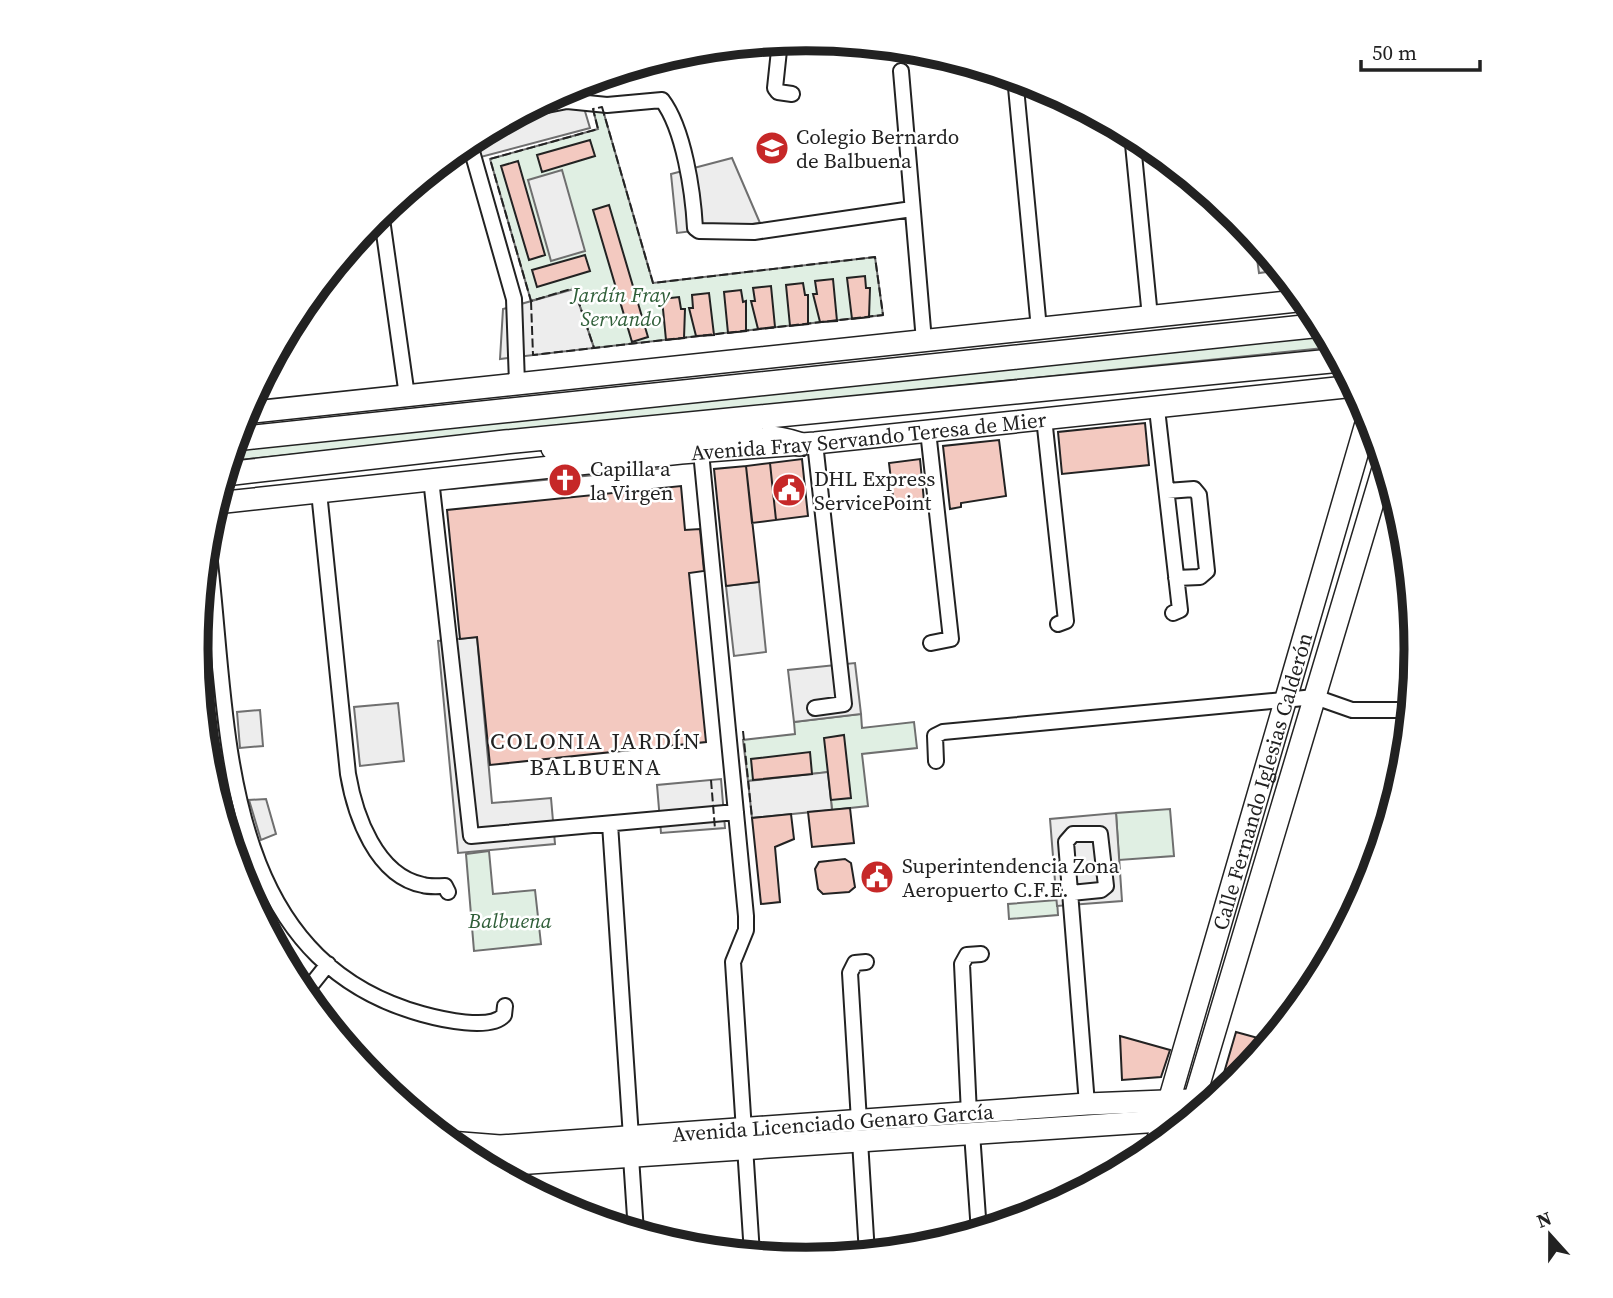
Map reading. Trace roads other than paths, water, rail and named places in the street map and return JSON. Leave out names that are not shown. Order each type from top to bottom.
[{"type":"main road","points":[[247,438],[1310,326]]},
{"type":"main road","name":"Avenida Fray Servando Teresa de Mier","points":[[235,473],[505,442],[1331,361]]},
{"type":"main road","points":[[505,442],[586,451],[766,435],[807,444]]},
{"type":"street","points":[[778,52],[775,88],[778,92],[792,94]]},
{"type":"street","points":[[901,71],[924,341]]},
{"type":"street","points":[[1016,89],[1039,329]]},
{"type":"street","points":[[563,102],[607,105],[662,100],[687,166],[692,188],[695,228],[699,231],[754,232],[912,209]]},
{"type":"street","points":[[1133,148],[1150,317]]},
{"type":"street","points":[[472,153],[514,299],[517,383]]},
{"type":"street","points":[[383,226],[407,396]]},
{"type":"street","points":[[258,412],[1293,301]]},
{"type":"street","name":"Avenida Fray Servando Teresa de Mier","points":[[227,502],[701,452],[1157,409],[1344,387]]},
{"type":"street","points":[[1157,409],[1180,610],[1173,613]]},
{"type":"street","points":[[1044,418],[1066,621],[1058,624]]},
{"type":"street","points":[[928,432],[951,639],[931,643]]},
{"type":"street","name":"Calle Fernando Iglesias Calderón","points":[[1160,1131],[1364,432]]},
{"type":"street","points":[[807,444],[844,704],[815,708]]},
{"type":"street","points":[[701,452],[746,930],[733,961],[751,1244]]},
{"type":"street","points":[[431,479],[469,832],[476,837],[736,813]]},
{"type":"street","name":"Calle Fernando Iglesias Calderón","points":[[1198,1101],[1380,480]]},
{"type":"street","points":[[1167,491],[1194,488],[1199,495],[1207,570],[1200,577],[1176,578]]},
{"type":"street","points":[[319,492],[348,774],[357,812],[376,851],[404,878],[424,886],[445,886],[448,892]]},
{"type":"street","points":[[212,581],[240,814],[272,898],[305,942],[328,964],[388,1001],[435,1017],[461,1022],[494,1022],[504,1015],[505,1006]]},
{"type":"street","points":[[936,761],[935,736],[943,733],[1315,697],[1352,710],[1401,710]]},
{"type":"street","points":[[610,824],[635,1222]]},
{"type":"street","points":[[1071,892],[1101,890],[1106,886],[1100,834],[1073,834],[1066,839],[1087,1104]]},
{"type":"street","points":[[978,1222],[962,964],[967,956],[981,954]]},
{"type":"street","points":[[866,962],[855,963],[850,973],[866,1244]]},
{"type":"street","points":[[312,985],[328,964]]},
{"type":"street","name":"Avenida Licenciado Genaro García","points":[[970,1123],[1087,1104],[1170,1099],[1189,1109]]},
{"type":"street","name":"Avenida Licenciado Genaro García","points":[[499,1162],[528,1154],[744,1138],[970,1123],[1163,1122],[1180,1117]]},
{"type":"street","name":"Avenida Licenciado Genaro García","points":[[471,1144],[500,1146],[528,1154]]},
{"type":"place","name":"Colegio Bernardo de Balbuena","points":[[772,148]]},
{"type":"place","name":"Capilla a la Virgen","points":[[565,480]]},
{"type":"place","name":"DHL Express ServicePoint","points":[[789,490]]},
{"type":"place","name":"Superintendencia Zona Aeropuerto C.F.E.","points":[[877,877]]},
{"type":"district","name":"COLONIA JARDÍN BALBUENA","points":[[596,754]]},
{"type":"park label","name":"Jardín Fray Servando","points":[[621,306]]},
{"type":"park label","name":"Balbuena","points":[[510,920]]}]
